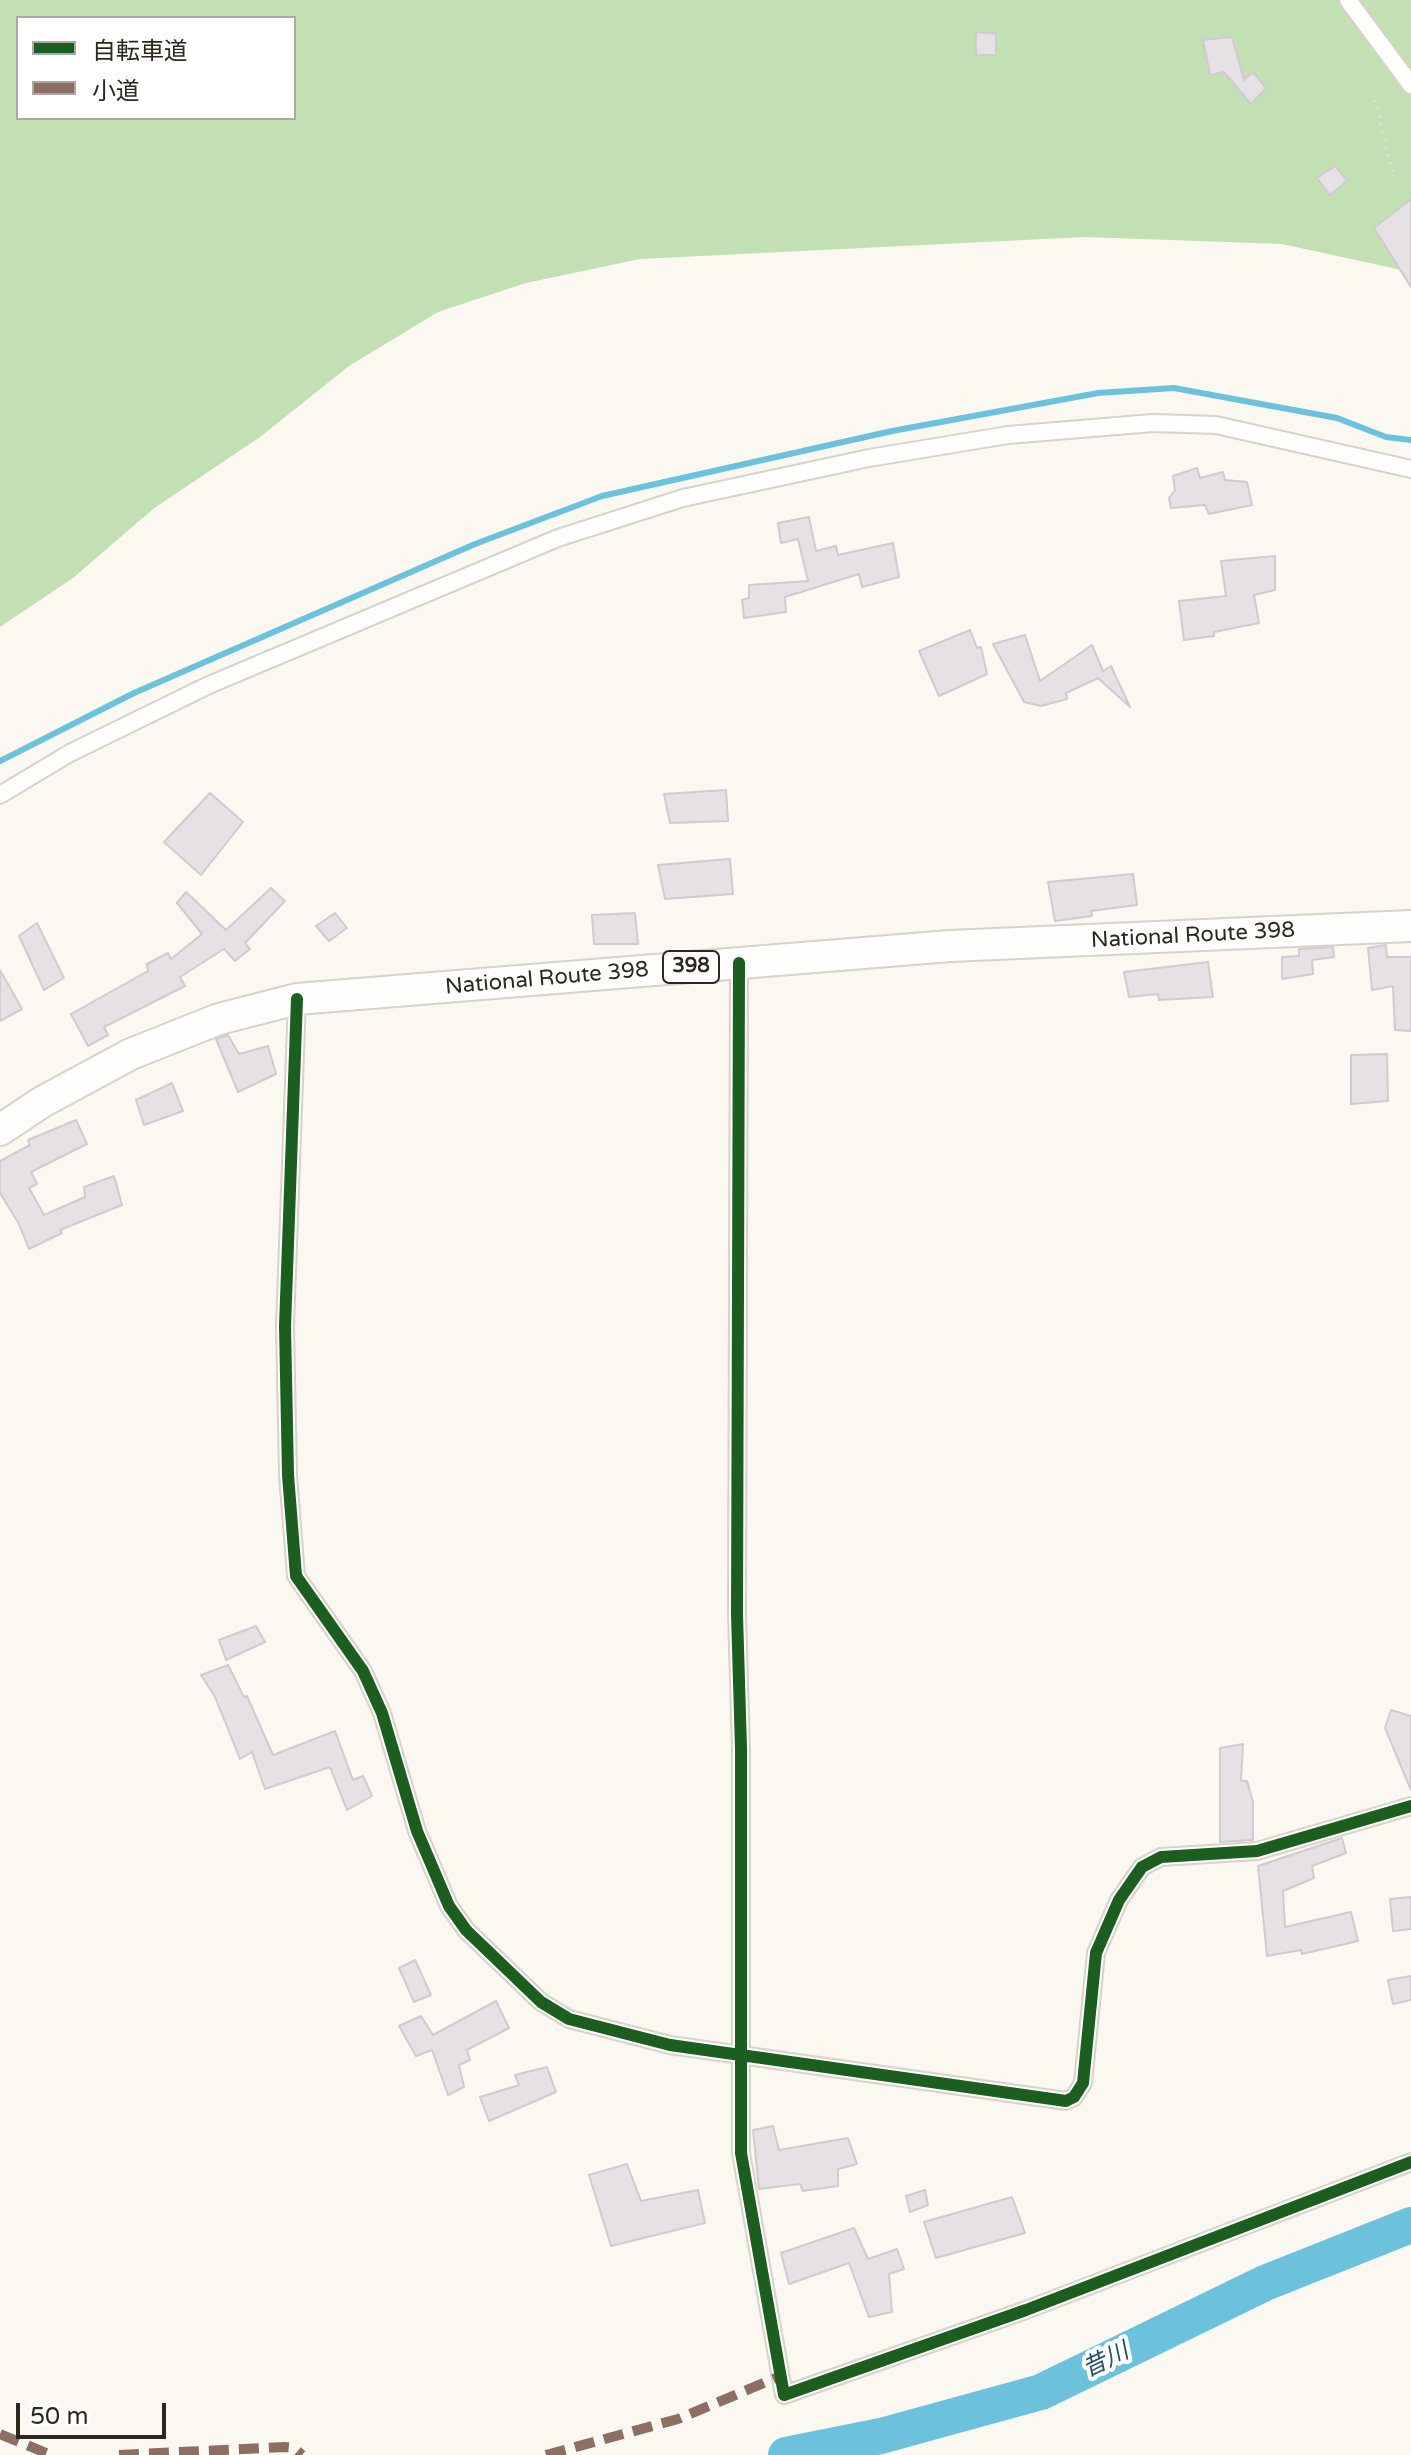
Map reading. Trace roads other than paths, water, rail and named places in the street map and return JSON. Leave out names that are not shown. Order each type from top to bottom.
[{"type":"highway","name":"National Route 398","points":[[0,1130],[42,1102],[131,1054],[219,1019],[297,999],[950,946],[1411,926]]},
{"type":"street","points":[[1348,0],[1411,85]]},
{"type":"street","points":[[0,795],[70,753],[209,685],[558,538],[683,498],[869,458],[1008,435],[1153,423],[1216,425],[1411,469]]},
{"type":"street","points":[[739,963],[740,2054],[743,2179],[784,2395],[1026,2310],[1411,2162]]},
{"type":"street","points":[[297,999],[285,1326],[288,1475],[296,1576],[363,1671],[382,1713],[433,1875],[466,1930],[515,1980],[569,2019],[670,2045],[1066,2101],[1074,2097],[1083,2083],[1096,1953],[1119,1900],[1142,1867],[1161,1857],[1257,1851],[1411,1806]]},
{"type":"waterway","points":[[0,761],[134,693],[475,544],[602,496],[892,431],[1098,393],[1174,388],[1337,418],[1386,437],[1411,440]]},
{"type":"waterway","name":"昔川","points":[[786,2455],[881,2436],[1041,2392],[1265,2283],[1411,2225]]}]
